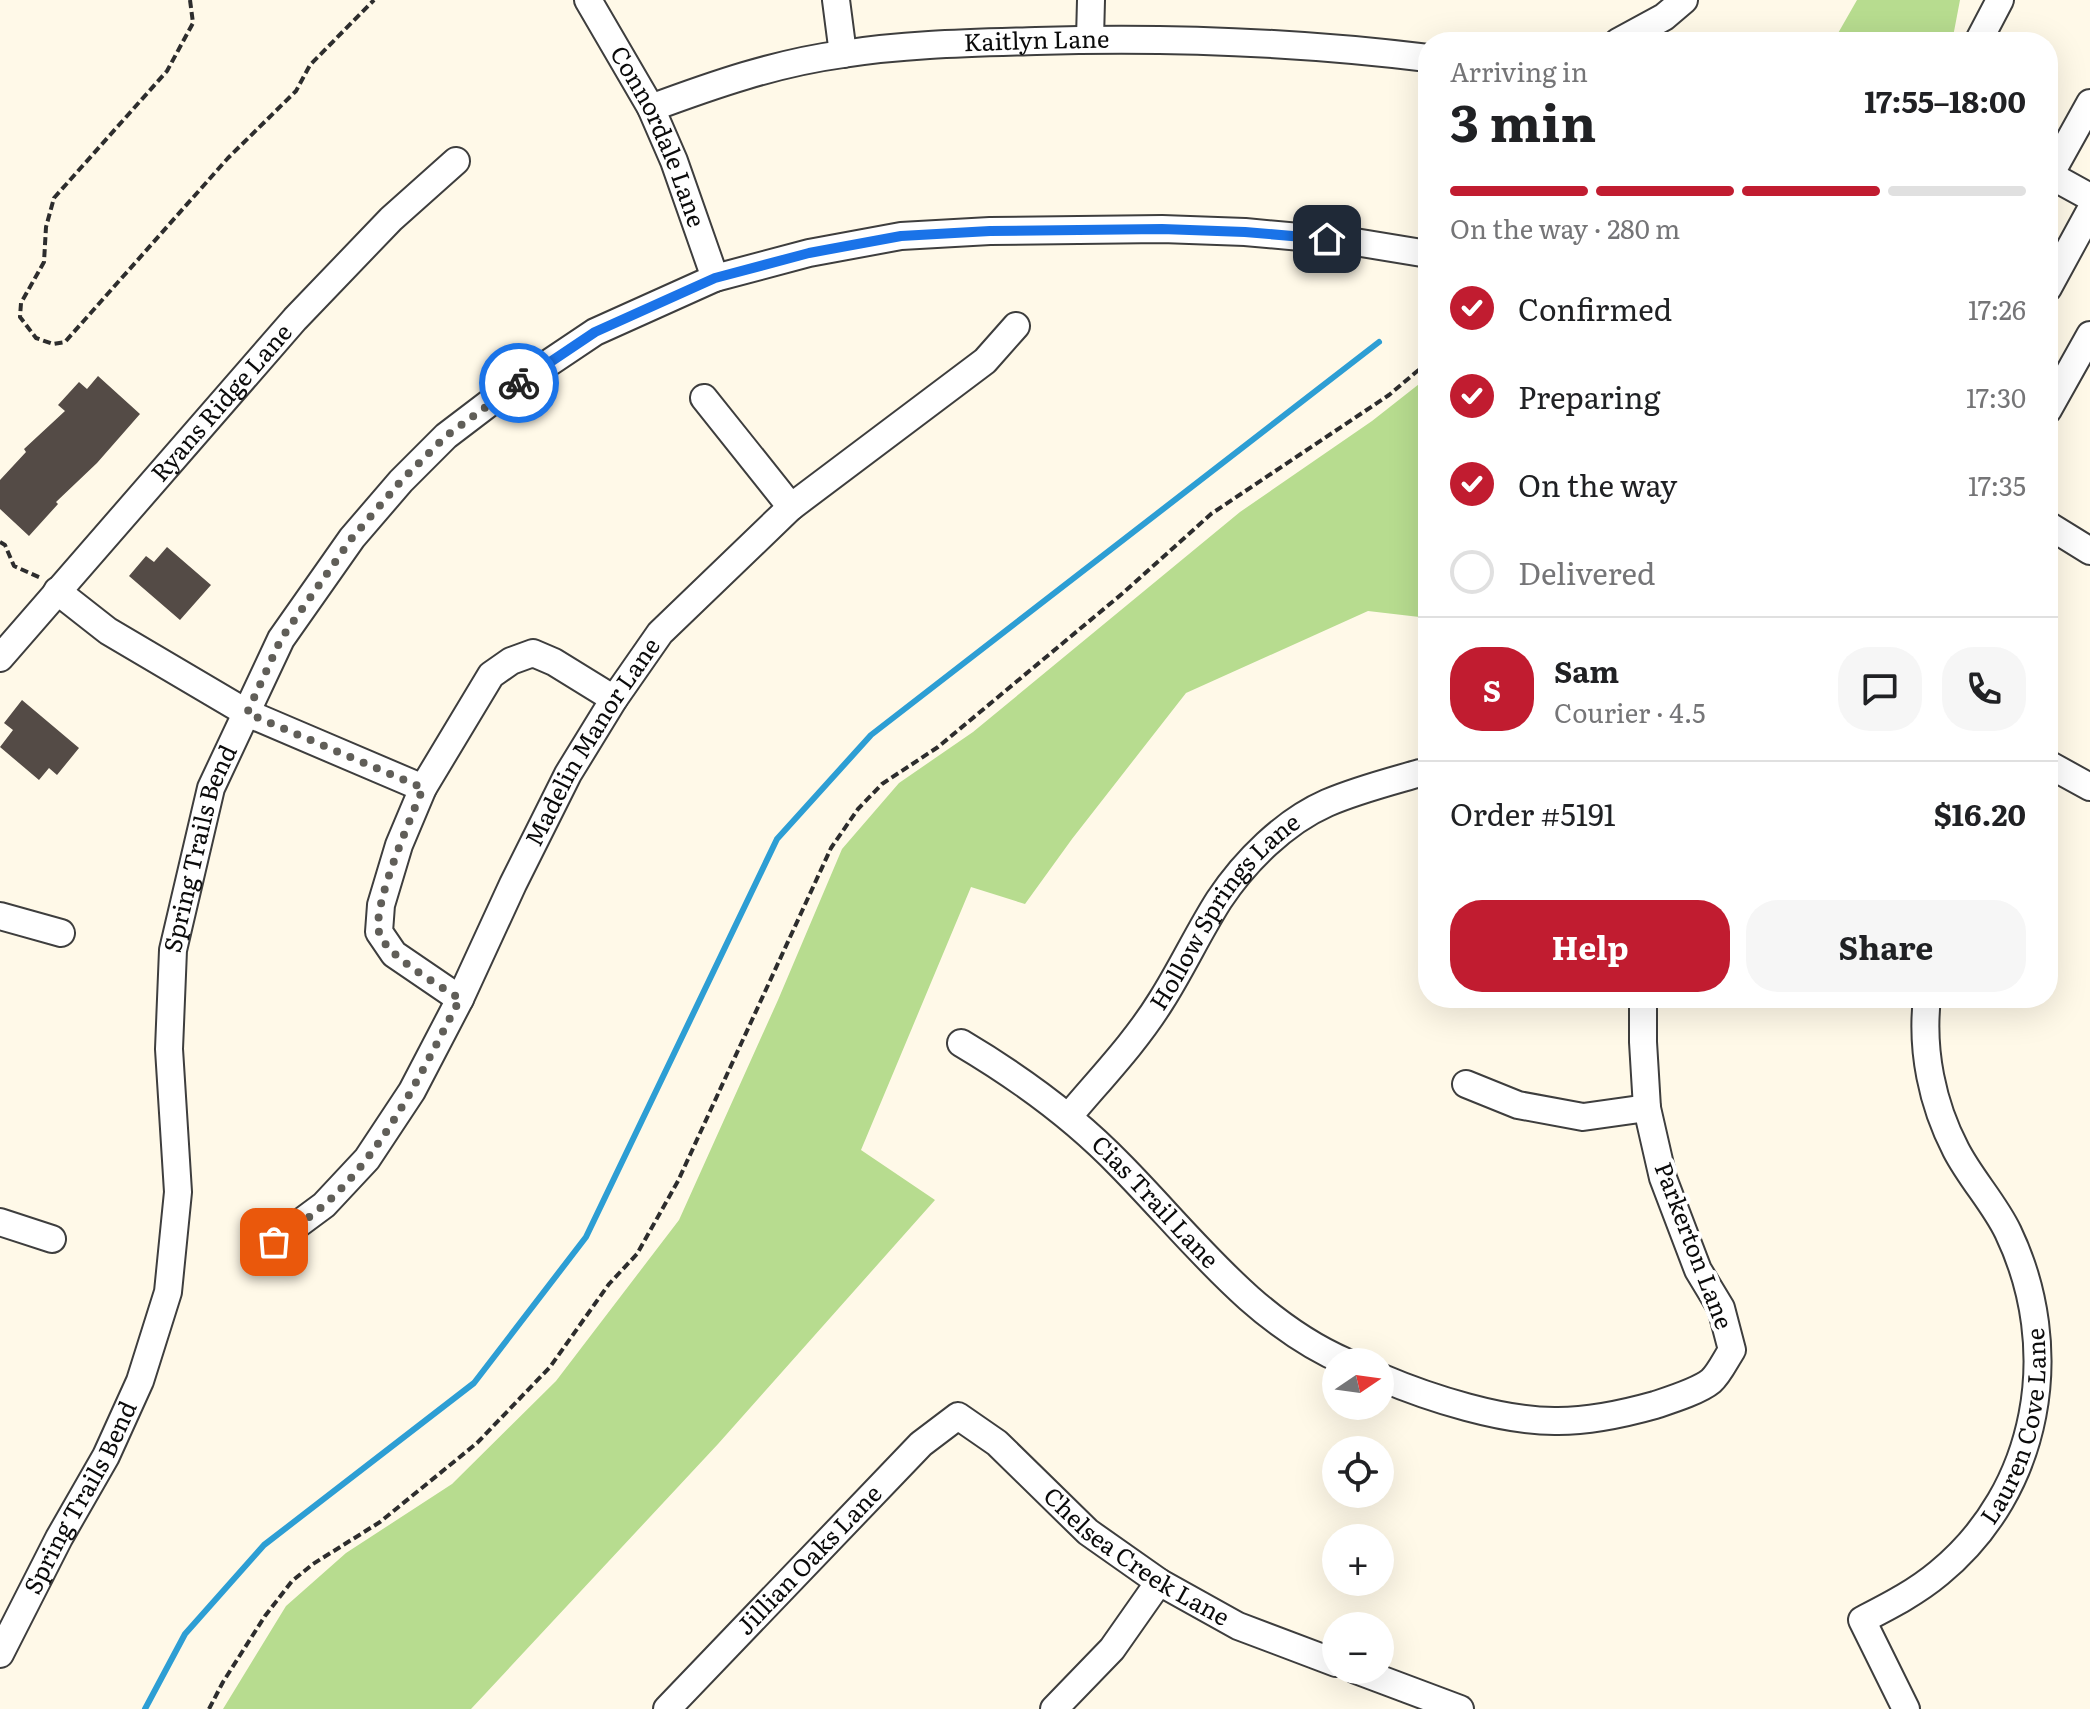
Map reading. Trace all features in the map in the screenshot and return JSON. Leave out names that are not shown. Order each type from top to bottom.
[{"type":"street","name":"Connordale Lane","points":[[588,0],[651,108],[674,161],[715,278]]},
{"type":"street","points":[[836,0],[843,54]]},
{"type":"street","points":[[1090,39],[1091,0]]},
{"type":"street","points":[[1636,32],[1664,17],[1684,0]]},
{"type":"street","points":[[1983,32],[2000,0]]},
{"type":"street","name":"Kaitlyn Lane","points":[[651,108],[722,82],[843,54],[956,44],[1090,39],[1207,40],[1288,44],[1418,57]]},
{"type":"street","points":[[2058,158],[2090,103]]},
{"type":"street","name":"Ryans Ridge Lane","points":[[0,658],[295,319],[391,219],[456,161]]},
{"type":"street","points":[[2058,179],[2090,197]]},
{"type":"street","points":[[2058,270],[2090,211]]},
{"type":"street","name":"Spring Trails Bend","points":[[0,1654],[59,1538],[106,1456],[135,1394],[168,1292],[178,1192],[169,1049],[173,950],[211,788],[281,639],[352,538],[401,481],[446,436],[595,332],[715,278],[809,253],[901,236],[990,231],[1162,229],[1245,232],[1355,242],[1418,252]]},
{"type":"street","name":"Madelin Manor Lane","points":[[274,1242],[324,1205],[367,1159],[412,1091],[460,999],[568,774],[614,699],[660,633],[791,507],[985,361],[1016,326]]},
{"type":"street","points":[[2058,392],[2090,335]]},
{"type":"street","points":[[704,398],[791,507]]},
{"type":"street","points":[[2058,531],[2090,551]]},
{"type":"street","points":[[57,591],[108,631],[247,713],[423,788]]},
{"type":"street","points":[[460,999],[394,954],[379,932],[381,905],[399,845],[423,788],[491,675],[511,661],[533,653],[554,662],[614,699]]},
{"type":"street","points":[[2058,769],[2090,787]]},
{"type":"street","name":"Hollow Springs Lane","points":[[1069,1116],[1129,1045],[1161,1001],[1220,898],[1247,862],[1286,829],[1324,804],[1418,774]]},
{"type":"street","points":[[0,916],[61,933]]},
{"type":"street","name":"Parkerton Lane","points":[[1394,1383],[1420,1394],[1509,1415],[1556,1421],[1583,1419],[1633,1411],[1672,1400],[1711,1381],[1732,1350],[1721,1308],[1698,1270],[1663,1178],[1647,1108],[1643,1008]]},
{"type":"street","name":"Lauren Cove Lane","points":[[1906,1709],[1862,1620],[1913,1594],[1977,1535],[2008,1490],[2027,1441],[2038,1389],[2038,1338],[2027,1281],[2008,1231],[1956,1150],[1932,1090],[1924,1025],[1926,1008]]},
{"type":"street","name":"Cias Trail Lane","points":[[961,1043],[1015,1074],[1069,1116],[1120,1165],[1214,1267],[1275,1319],[1322,1350]]},
{"type":"street","points":[[1466,1084],[1518,1105],[1583,1117],[1647,1108]]},
{"type":"street","points":[[0,1222],[52,1239]]},
{"type":"street","name":"Chelsea Creek Lane","points":[[958,1416],[997,1443],[1088,1532],[1159,1582],[1238,1626],[1322,1658]]},
{"type":"street","name":"Jillian Oaks Lane","points":[[667,1709],[921,1444],[958,1416]]},
{"type":"street","points":[[1054,1709],[1112,1649],[1159,1582]]},
{"type":"street","points":[[1393,1684],[1460,1709]]},
{"type":"path","points":[[190,0],[193,23],[167,71],[54,198],[46,227],[44,262],[21,303],[20,317],[36,338],[53,344],[65,342],[228,158],[296,91],[310,65],[374,0]]},
{"type":"path","points":[[209,1709],[265,1616],[292,1581],[313,1564],[380,1522],[477,1443],[550,1367],[609,1284],[637,1254],[678,1181],[831,848],[858,809],[882,784],[938,747],[1123,593],[1211,514],[1389,395],[1418,370]]},
{"type":"path","points":[[0,542],[5,545],[14,566],[35,573],[57,591]]},
{"type":"green space","points":[[1857,0],[1960,0],[1954,32],[1839,32]]},
{"type":"green space","points":[[1418,385],[1418,617],[1368,611],[1186,693],[1025,904],[971,887],[861,1150],[935,1200],[718,1444],[471,1709],[223,1709],[286,1606],[346,1553],[452,1484],[556,1381],[679,1220],[842,849],[899,783],[973,732],[1240,512],[1372,421]]},
{"type":"building","points":[[98,376],[140,414],[97,463],[56,502],[58,504],[29,536],[0,509],[0,480],[26,452],[24,449],[65,411],[58,405],[79,382],[87,389]]},
{"type":"building","points":[[167,547],[211,585],[180,620],[129,576],[146,556],[154,562]]},
{"type":"building","points":[[22,700],[79,748],[57,775],[49,768],[39,780],[0,747],[13,730],[4,723]]},
{"type":"waterway","points":[[145,1709],[185,1634],[264,1545],[474,1383],[586,1237],[777,839],[871,735],[1379,342]]},
{"type":"way so far","points":[[274,1242],[324,1205],[367,1159],[412,1091],[460,999],[394,954],[379,932],[381,905],[399,845],[423,788],[247,713],[281,639],[352,538],[401,481],[446,436],[519,383]]},
{"type":"route","points":[[519,383],[595,332],[715,278],[809,253],[901,236],[990,231],[1162,229],[1327,239]]}]
